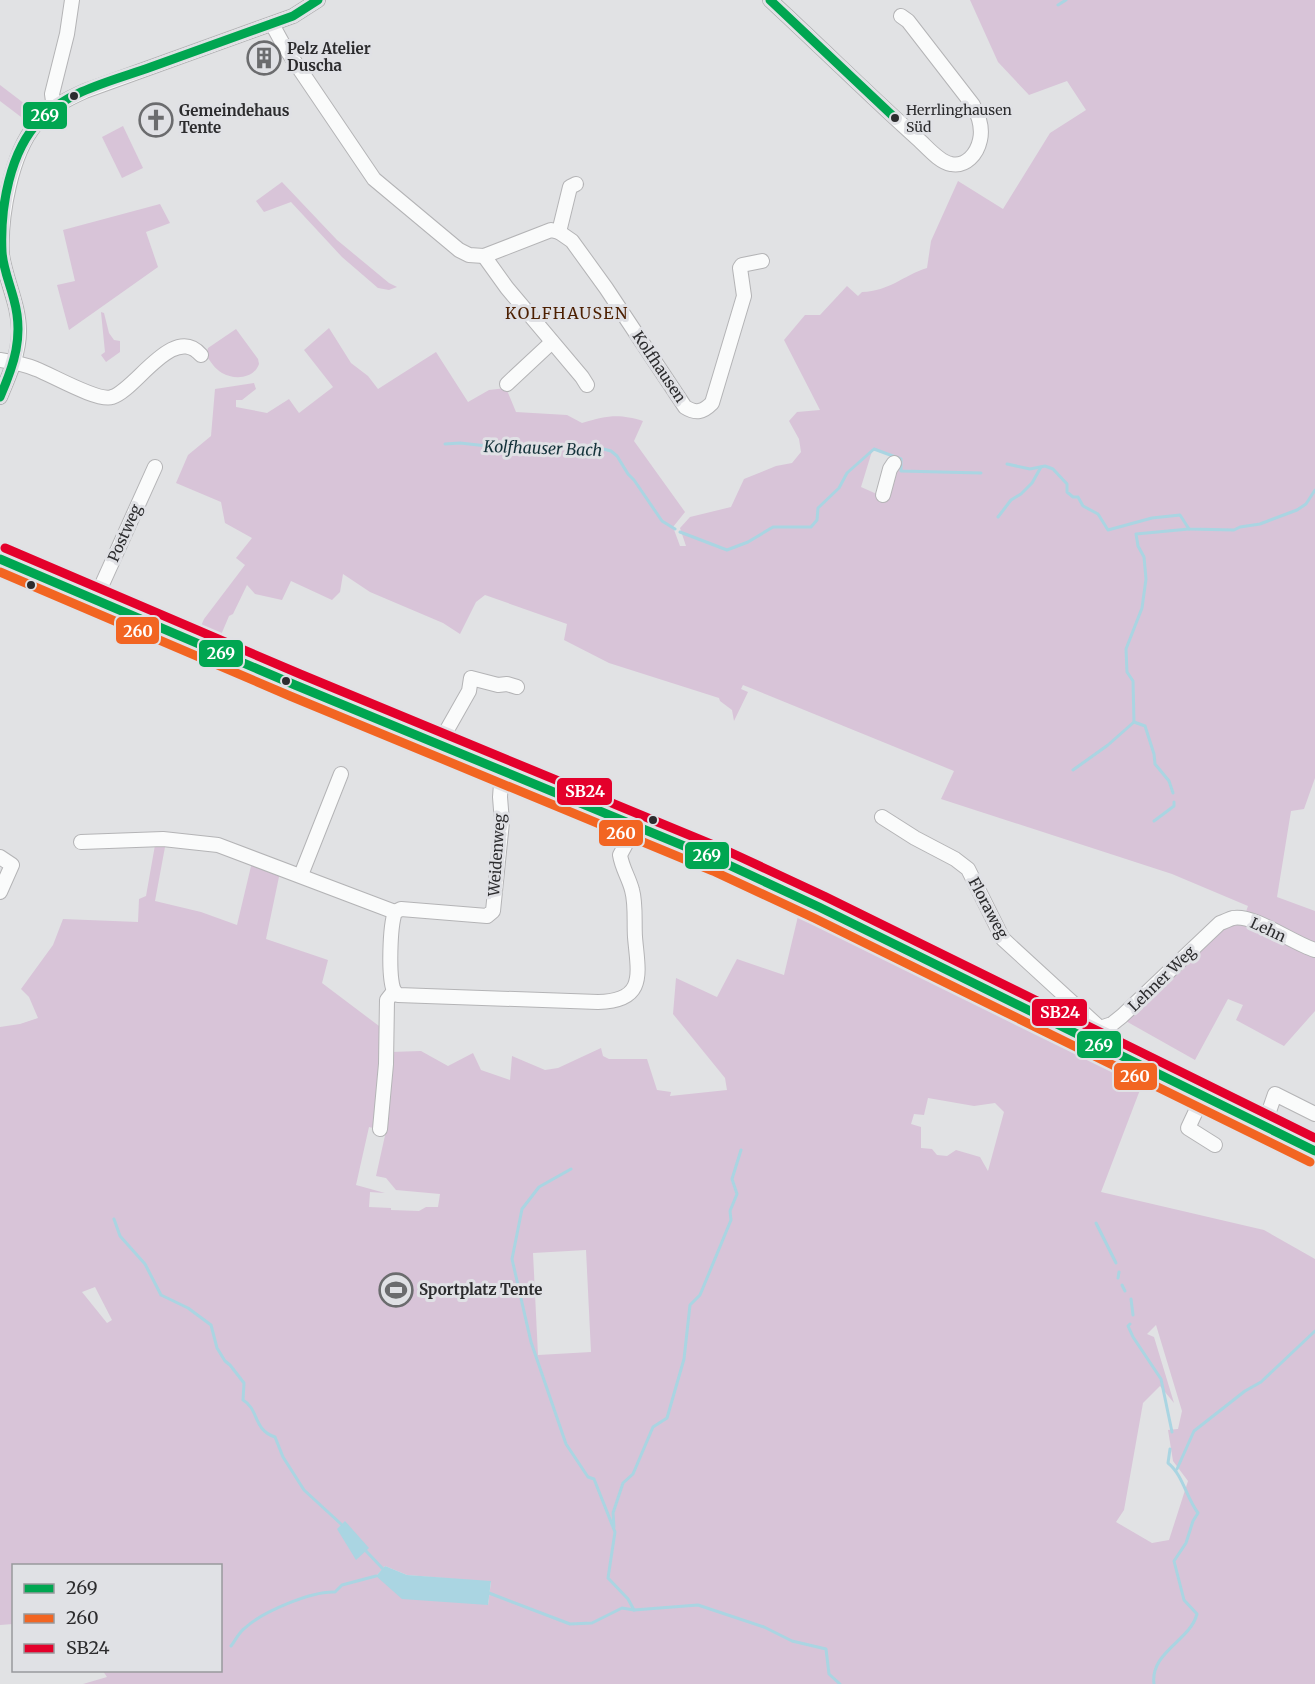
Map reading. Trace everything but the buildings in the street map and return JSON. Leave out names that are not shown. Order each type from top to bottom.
[{"type":"main road","points":[[0,559],[767,882],[1031,1011],[1097,1035],[1203,1096],[1315,1151]]},
{"type":"street","points":[[54,108],[52,94],[67,34],[72,0]]},
{"type":"street","points":[[0,397],[8,365],[18,344],[19,322],[3,264],[0,238],[1,220],[20,150],[36,124],[54,108],[86,91],[293,16],[318,0]]},
{"type":"street","points":[[770,0],[934,153],[946,163],[962,163],[972,157],[979,142],[981,129],[978,116],[908,21],[901,16]]},
{"type":"street","points":[[272,24],[284,46],[374,179],[459,250],[469,255],[484,256],[538,234],[551,230],[559,232],[570,187],[576,184]]},
{"type":"street","name":"Kolfhausen","points":[[559,232],[572,241],[606,288],[685,407],[699,412],[712,403],[740,312],[744,296],[740,268],[742,265],[762,261]]},
{"type":"street","points":[[484,256],[507,288],[582,377],[587,386]]},
{"type":"street","points":[[507,384],[552,342]]},
{"type":"street","points":[[8,365],[36,369],[97,396],[109,398],[126,389],[148,367],[176,348],[188,346],[201,355]]},
{"type":"street","points":[[883,495],[890,469],[894,463]]},
{"type":"street","name":"Postweg","points":[[95,600],[155,467]]},
{"type":"street","points":[[439,744],[469,691],[471,678],[517,687]]},
{"type":"street","name":"Weidenweg","points":[[81,842],[163,839],[218,845],[395,912],[401,909],[487,916],[493,911],[502,822],[500,797],[502,771]]},
{"type":"street","points":[[301,875],[341,774]]},
{"type":"street","name":"Floraweg","points":[[882,817],[955,859],[968,869],[1003,939],[1097,1035]]},
{"type":"street","points":[[395,912],[391,984],[398,995],[598,1002],[613,1001],[628,996],[638,982],[638,959],[633,893],[620,855],[636,825]]},
{"type":"street","points":[[0,857],[12,865],[0,892]]},
{"type":"street","name":"Lehn","points":[[1220,923],[1234,918],[1254,920],[1298,944],[1315,950]]},
{"type":"street","name":"Lehner Weg","points":[[1097,1035],[1122,1016],[1220,923]]},
{"type":"street","points":[[380,1129],[386,1064],[387,1000],[394,991]]},
{"type":"street","points":[[1264,1126],[1275,1094],[1315,1114]]},
{"type":"street","points":[[1203,1096],[1188,1128],[1215,1145]]},
{"type":"shaded area","points":[[970,0],[1315,0],[1315,778],[1304,809],[1291,811],[1277,897],[1315,911],[1315,1011],[1284,1046],[1236,1020],[1243,1005],[1228,999],[1195,1060],[1124,1020],[1220,928],[1242,923],[1248,906],[1172,874],[941,799],[954,771],[743,685],[741,689],[748,692],[734,721],[732,710],[719,698],[609,663],[564,640],[567,624],[485,595],[476,602],[460,634],[443,623],[370,592],[343,574],[340,592],[332,600],[291,581],[282,600],[255,594],[247,585],[233,614],[229,616],[218,642],[198,633],[204,619],[245,565],[236,558],[252,538],[225,523],[221,502],[176,483],[188,455],[211,436],[215,389],[254,383],[256,389],[242,400],[236,400],[236,407],[267,413],[289,399],[299,413],[333,387],[304,350],[329,328],[351,363],[368,376],[378,389],[436,352],[468,402],[489,390],[506,388],[516,412],[567,415],[582,423],[612,416],[643,421],[634,441],[685,512],[673,527],[680,546],[686,546],[680,528],[690,517],[731,507],[744,479],[776,466],[792,463],[801,452],[799,439],[789,421],[797,412],[820,410],[784,340],[805,315],[820,315],[847,286],[858,296],[862,292],[880,289],[927,268],[931,241],[958,181],[1003,209],[1050,133],[1086,110],[1067,81],[1029,95],[998,62]],"holes":[[[873,448],[894,455],[879,495],[861,487]]]},
{"type":"shaded area","points":[[0,85],[38,114],[29,123],[0,101]]},
{"type":"shaded area","points":[[123,126],[143,168],[122,178],[102,137]]},
{"type":"shaded area","points":[[282,182],[337,240],[397,287],[389,290],[378,288],[342,257],[291,202],[264,212],[256,201]]},
{"type":"shaded area","points":[[160,204],[170,223],[146,232],[158,267],[69,330],[57,285],[75,281],[63,230]]},
{"type":"shaded area","points":[[101,312],[104,313],[109,333],[114,340],[120,341],[120,352],[106,362],[101,355],[105,352]]},
{"type":"shaded area","points":[[236,329],[258,359],[259,364],[253,373],[243,377],[232,377],[222,373],[206,355],[208,348]]},
{"type":"shaded area","points":[[155,845],[165,847],[155,901],[201,912],[237,925],[252,862],[280,872],[266,939],[328,960],[322,983],[383,1029],[390,1052],[421,1051],[448,1066],[473,1053],[481,1070],[510,1080],[512,1056],[545,1070],[558,1068],[601,1048],[603,1056],[609,1059],[647,1059],[657,1090],[671,1092],[670,1096],[727,1090],[725,1078],[673,1014],[676,978],[717,997],[737,959],[784,975],[799,912],[1022,1019],[1143,1082],[1101,1192],[1264,1230],[1315,1259],[1315,1684],[83,1684],[107,1677],[104,1672],[222,1672],[222,1564],[12,1564],[12,1624],[0,1625],[0,1027],[38,1018],[29,997],[21,989],[53,945],[63,919],[138,922],[139,899],[146,896]],"holes":[[[928,1098],[974,1106],[995,1103],[1004,1112],[988,1171],[980,1157],[956,1150],[947,1156],[937,1155],[932,1149],[921,1148],[921,1127],[911,1124],[914,1114],[924,1115]],[[369,1127],[386,1131],[376,1176],[386,1178],[396,1190],[440,1194],[438,1207],[426,1207],[419,1211],[369,1207],[370,1192],[385,1193],[356,1185]],[[586,1250],[591,1352],[538,1355],[533,1253]],[[95,1287],[112,1320],[107,1323],[82,1292]],[[1156,1325],[1182,1411],[1178,1429],[1168,1430],[1173,1461],[1188,1481],[1169,1540],[1152,1543],[1116,1522],[1124,1510],[1143,1403],[1160,1386],[1174,1403],[1154,1337],[1147,1334]],[[385,1566],[407,1575],[491,1582],[488,1605],[376,1576]]]},
{"type":"water","points":[[345,1521],[369,1548],[356,1560],[337,1529]]},
{"type":"water","points":[[385,1566],[407,1575],[491,1581],[488,1605],[402,1599],[376,1576]]},
{"type":"waterway","points":[[1058,5],[1066,0]]},
{"type":"waterway","name":"Kolfhauser Bach","points":[[445,444],[460,443],[515,449],[574,446],[590,449],[596,447],[611,451],[617,456],[662,521],[675,529]]},
{"type":"waterway","name":"Kolfhauser Bach","points":[[680,532],[727,550],[748,542],[773,527],[811,527],[817,520],[818,508],[839,488],[847,473],[874,449],[901,459],[901,471],[981,473]]},
{"type":"waterway","name":"Kolfhauser Bach","points":[[1007,464],[1030,469],[1045,466],[1053,469],[1067,484],[1067,492],[1073,497],[1078,497],[1083,506],[1098,514],[1108,530],[1152,518],[1180,515],[1189,529],[1234,530],[1260,524],[1297,510],[1306,504],[1315,490]]},
{"type":"waterway","points":[[998,517],[1011,500],[1032,483],[1041,467]]},
{"type":"waterway","points":[[1173,793],[1169,781],[1155,764],[1145,726],[1134,722],[1133,681],[1127,672],[1126,649],[1142,608],[1146,579],[1144,557],[1138,546],[1136,534],[1189,529]]},
{"type":"waterway","points":[[1073,770],[1108,745],[1134,722]]},
{"type":"waterway","points":[[1154,821],[1174,806],[1174,802]]},
{"type":"waterway","points":[[614,1527],[613,1513],[623,1483],[633,1474],[653,1427],[667,1418],[684,1359],[690,1305],[700,1295],[731,1220],[730,1211],[737,1194],[732,1179],[741,1150]]},
{"type":"waterway","points":[[571,1169],[539,1187],[522,1209],[512,1259],[531,1342],[566,1444],[588,1477],[594,1479],[615,1532],[608,1578],[628,1599],[634,1610]]},
{"type":"waterway","points":[[114,1219],[120,1236],[145,1264],[161,1295],[188,1308],[211,1325],[217,1348],[244,1383],[243,1400],[252,1409],[259,1425],[275,1437],[283,1457],[304,1490],[341,1524]]},
{"type":"waterway","points":[[1096,1223],[1116,1263]]},
{"type":"waterway","points":[[1118,1278],[1119,1272]]},
{"type":"waterway","points":[[1122,1285],[1125,1291]]},
{"type":"waterway","points":[[1131,1299],[1133,1315]]},
{"type":"waterway","points":[[1130,1324],[1128,1326],[1133,1337],[1161,1379],[1172,1432]]},
{"type":"waterway","points":[[1177,1469],[1194,1431],[1245,1391],[1261,1382],[1315,1331]]},
{"type":"waterway","points":[[1154,1684],[1154,1673],[1158,1663],[1187,1632],[1197,1614],[1184,1600],[1174,1561],[1186,1543],[1198,1513],[1181,1480],[1168,1463],[1170,1449]]},
{"type":"waterway","points":[[366,1551],[383,1569]]},
{"type":"waterway","points":[[231,1646],[243,1630],[275,1609],[313,1595],[335,1592],[342,1585],[376,1576]]},
{"type":"waterway","points":[[489,1593],[570,1624],[592,1623],[622,1608],[634,1610],[698,1605],[764,1627],[792,1641],[826,1649],[829,1674],[840,1684]]},
{"type":"transit line","name":"269","points":[[0,397],[10,373],[18,338],[17,313],[3,258],[5,199],[14,164],[30,132],[52,109],[79,93],[293,16],[318,0]]},
{"type":"transit line","name":"269","points":[[770,0],[895,118]]},
{"type":"transit line","name":"SB24","points":[[5,548],[300,674],[723,849],[824,896],[1315,1138]]},
{"type":"transit line","name":"269","points":[[0,559],[295,685],[718,860],[819,907],[1315,1151]]},
{"type":"transit line","name":"260","points":[[0,572],[290,696],[713,871],[814,918],[1310,1162]]},
{"type":"place","name":"Pelz Atelier Duscha","points":[[264,58]]},
{"type":"place","name":"Herrlinghausen Süd","points":[[895,118]]},
{"type":"place","name":"Gemeindehaus Tente","points":[[156,120]]},
{"type":"place","name":"Sportplatz Tente","points":[[396,1290]]},
{"type":"district","name":"KOLFHAUSEN","points":[[567,313]]}]
